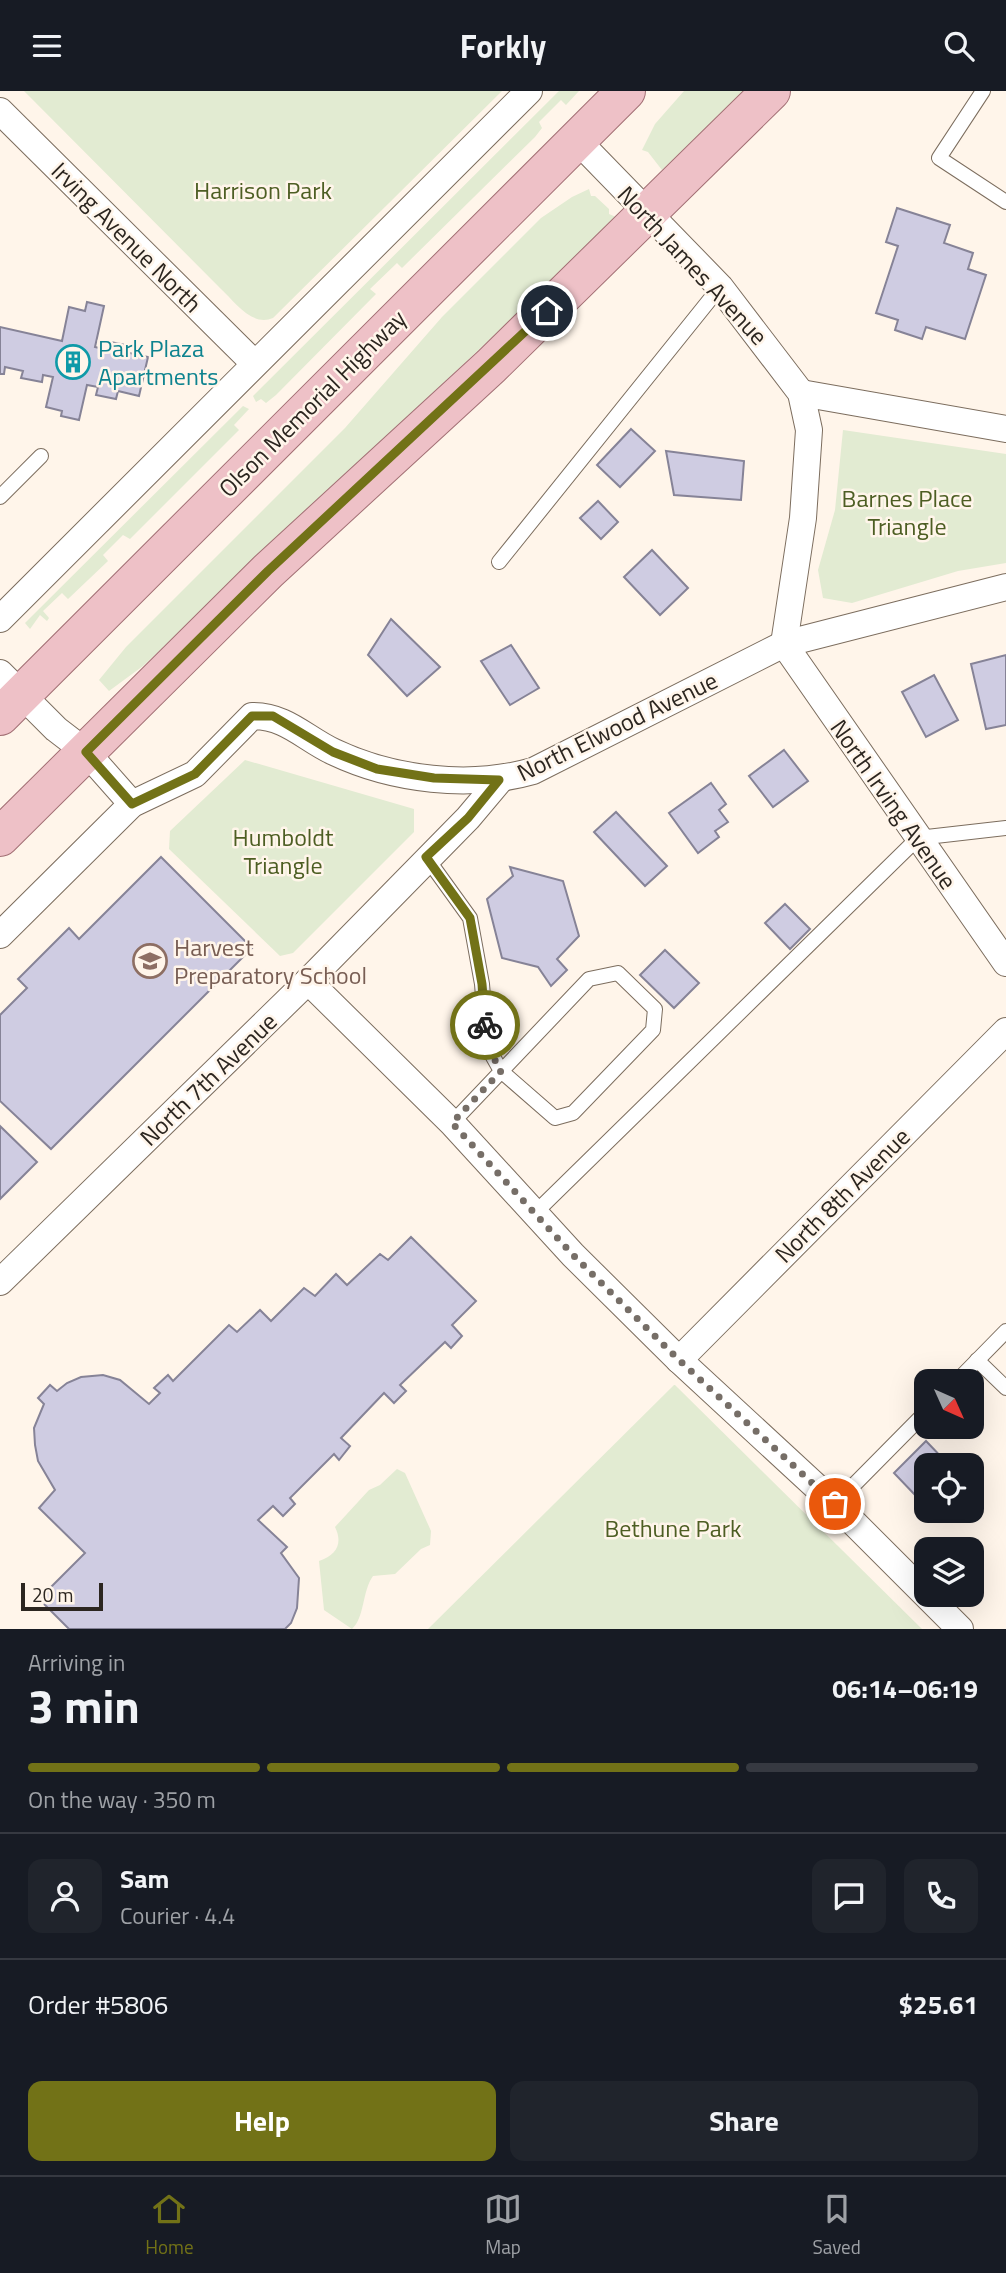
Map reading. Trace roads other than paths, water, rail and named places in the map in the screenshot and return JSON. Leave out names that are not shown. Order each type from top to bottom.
[{"type":"main road","name":"Olson Memorial Highway","points":[[7,694],[626,91]]},
{"type":"main road","points":[[0,837],[268,571],[491,366],[771,91]]},
{"type":"street","points":[[0,619],[529,91]]},
{"type":"street","name":"Irving Avenue North","points":[[0,111],[254,363]]},
{"type":"street","name":"North James Avenue","points":[[577,140],[720,287],[801,393],[809,429],[803,518],[784,645]]},
{"type":"street","points":[[801,393],[1006,429]]},
{"type":"street","name":"North Elwood Avenue","points":[[0,935],[132,804],[195,774],[252,716],[273,716],[333,752],[377,769],[434,778],[499,780],[533,771],[784,645],[1006,587]]},
{"type":"street","name":"North Irving Avenue","points":[[784,645],[1006,963]]},
{"type":"street","points":[[7,694],[86,752],[132,804]]},
{"type":"street","name":"North 7th Avenue","points":[[0,1282],[308,981],[426,857],[468,818],[499,780]]},
{"type":"street","points":[[308,981],[452,1123],[535,1213],[679,1360],[835,1504],[960,1629]]},
{"type":"street","name":"North 8th Avenue","points":[[679,1360],[1006,1031]]},
{"type":"lane","points":[[983,91],[939,158],[1006,202]]},
{"type":"lane","points":[[499,562],[720,287]]},
{"type":"lane","points":[[0,497],[41,456]]},
{"type":"lane","points":[[535,1213],[918,838],[1006,828]]},
{"type":"lane","points":[[426,857],[470,918],[482,984],[487,1046],[501,1071],[555,1118],[573,1113],[653,1030],[655,1009],[618,973],[589,979],[501,1071],[452,1123]]},
{"type":"lane","points":[[968,1369],[1006,1331]]},
{"type":"lane","points":[[977,1360],[1006,1388]]},
{"type":"lane","points":[[835,1504],[914,1424]]},
{"type":"place","name":"Park Plaza Apartments","points":[[73,362]]},
{"type":"place","name":"Harvest Preparatory School","points":[[150,961]]},
{"type":"park label","name":"Harrison Park","points":[[263,190]]},
{"type":"park label","name":"Barnes Place Triangle","points":[[907,512]]},
{"type":"park label","name":"Humboldt Triangle","points":[[283,851]]},
{"type":"park label","name":"Bethune Park","points":[[673,1528]]}]
